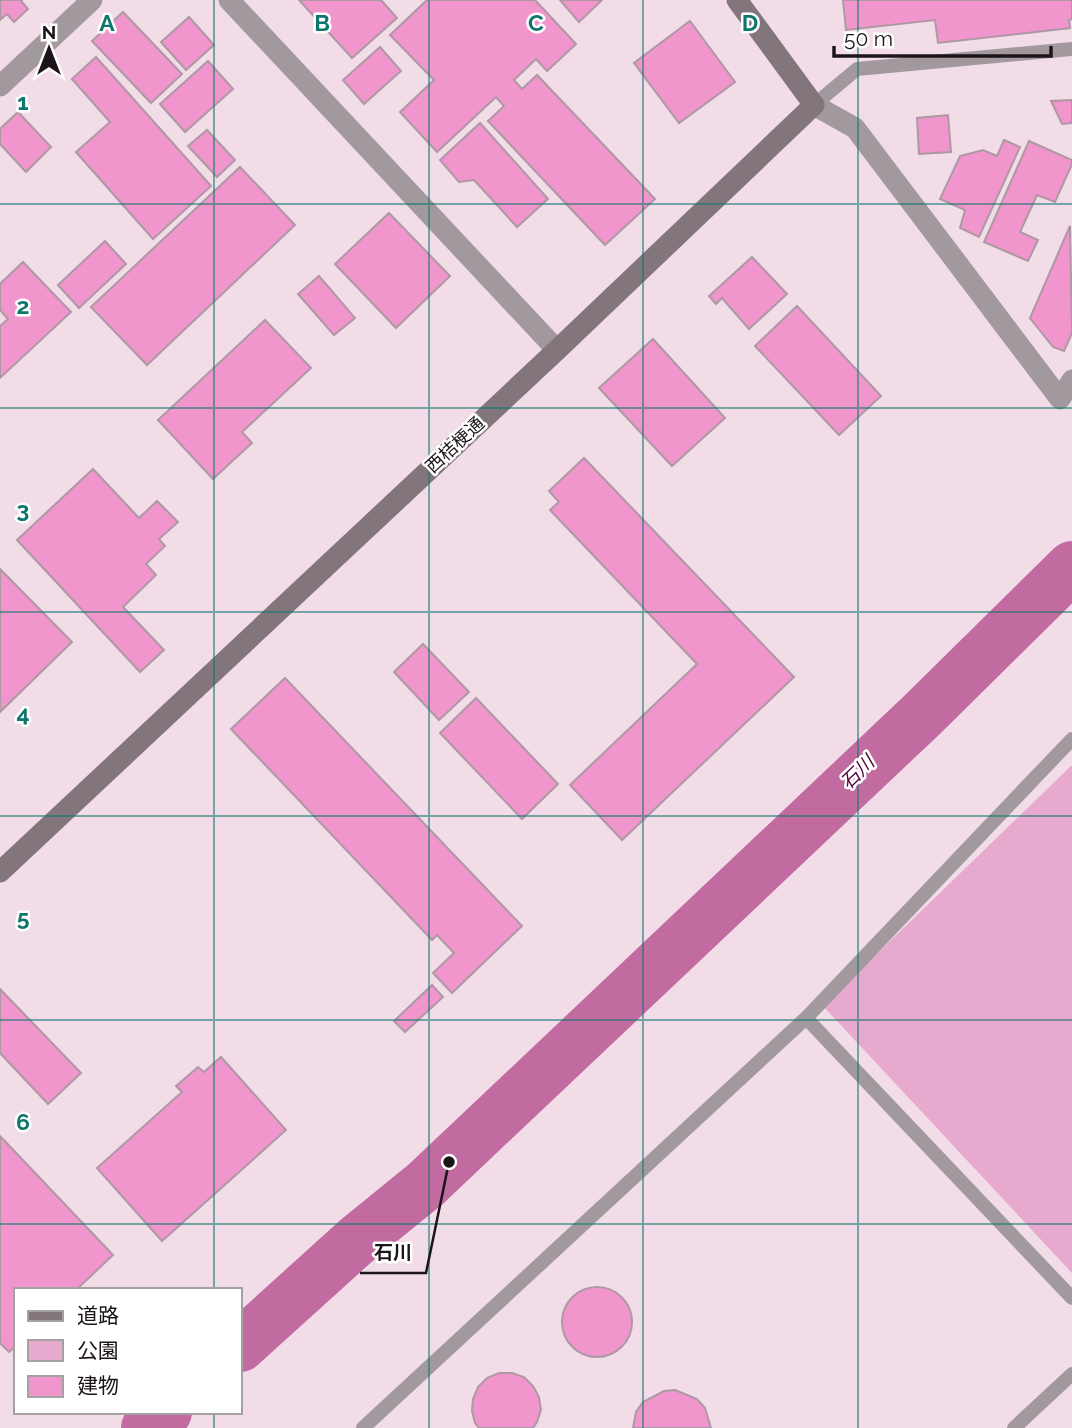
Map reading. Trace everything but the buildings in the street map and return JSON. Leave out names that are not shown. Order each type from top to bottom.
[{"type":"street","points":[[0,86],[92,0]]},
{"type":"street","points":[[229,0],[556,350]]},
{"type":"street","points":[[737,0],[814,105],[855,128],[1060,398],[1071,385]]},
{"type":"street","name":"西桔梗通","points":[[0,872],[814,105]]},
{"type":"lane","points":[[814,105],[857,69],[1072,49]]},
{"type":"lane","points":[[363,1428],[806,1018],[1072,739]]},
{"type":"lane","points":[[806,1018],[1072,1298]]},
{"type":"lane","points":[[1014,1428],[1072,1374]]},
{"type":"green space","points":[[1072,765],[1072,1273],[823,1006]]},
{"type":"waterway","name":"石川","points":[[242,1344],[356,1241],[426,1184],[922,715],[1072,567]]},
{"type":"waterway","name":"石川","points":[[147,1428],[164,1414]]},
{"type":"place","name":"石川","points":[[449,1162]]}]
